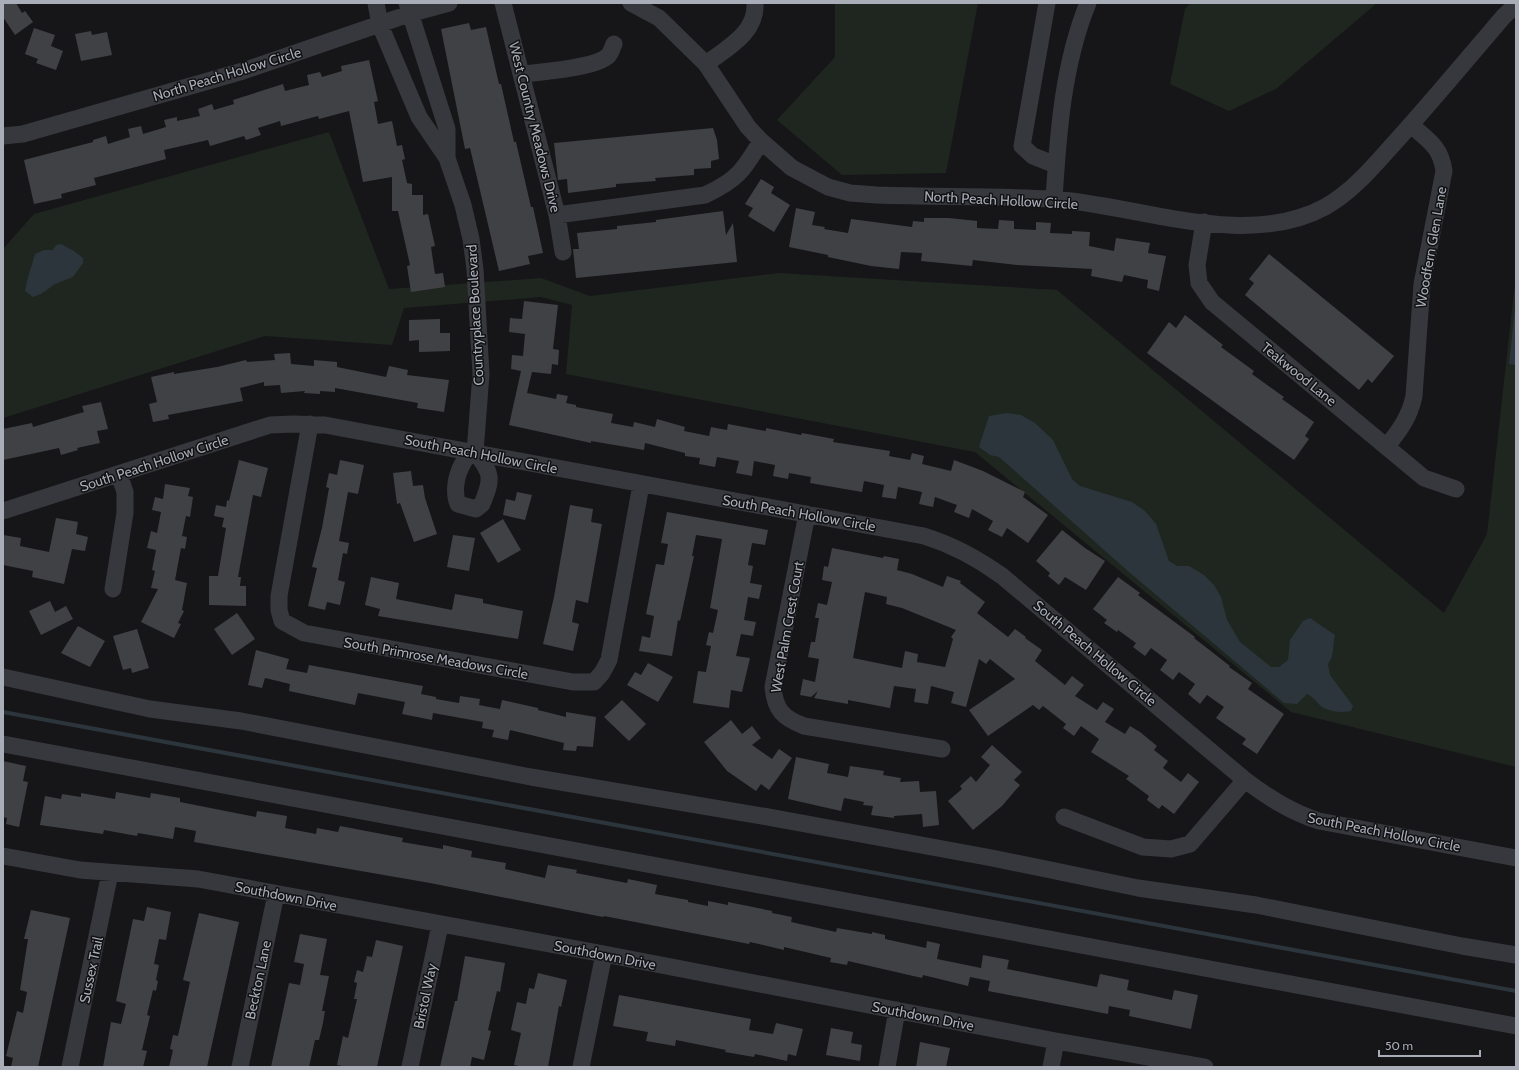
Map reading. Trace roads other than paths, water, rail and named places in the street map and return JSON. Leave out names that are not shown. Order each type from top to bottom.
[{"type":"street","name":"Countryplace Boulevard","points":[[376,3],[380,25],[418,117],[447,158],[463,205],[471,238],[475,269],[481,374],[475,452]]},
{"type":"street","name":"North Peach Hollow Circle","points":[[3,136],[23,134],[243,71],[380,25],[408,8],[449,3]]},
{"type":"street","name":"West Country Meadows Drive","points":[[503,3],[557,215],[564,252]]},
{"type":"street","name":"North Peach Hollow Circle","points":[[631,3],[659,18],[706,64],[735,109],[761,141],[792,168],[828,186],[850,193],[925,197],[1054,199],[1204,222],[1247,226],[1276,224],[1325,207],[1353,187],[1411,124],[1504,16],[1516,5]]},
{"type":"street","points":[[706,64],[737,42],[752,25],[755,3]]},
{"type":"street","points":[[1047,3],[1022,146],[1033,156],[1056,165]]},
{"type":"street","points":[[1054,199],[1056,165],[1070,66],[1088,3]]},
{"type":"street","name":"Countryplace Boulevard","points":[[408,8],[447,129],[447,158]]},
{"type":"street","points":[[522,74],[566,69],[592,63],[608,56],[614,44]]},
{"type":"street","name":"Woodfern Glen Lane","points":[[1387,446],[1401,429],[1411,411],[1414,396],[1422,284],[1444,171],[1442,156],[1432,143],[1411,124]]},
{"type":"street","points":[[557,215],[705,195],[725,186],[740,174],[761,141]]},
{"type":"street","name":"Teakwood Lane","points":[[1204,222],[1198,271],[1199,283],[1212,302],[1424,478],[1456,489]]},
{"type":"street","name":"South Peach Hollow Circle","points":[[3,511],[270,425],[310,424],[324,425],[475,452],[641,485],[924,536],[949,544],[967,553],[984,563],[1021,591],[1245,780],[1278,804],[1298,814],[1319,821],[1516,858]]},
{"type":"street","name":"South Primrose Meadows Circle","points":[[310,424],[279,596],[279,610],[282,621],[304,633],[573,682],[594,682],[602,673],[609,660],[641,485]]},
{"type":"street","points":[[113,589],[125,513],[125,492],[119,474]]},
{"type":"street","name":"West Palm Crest Court","points":[[807,514],[773,687],[774,701],[782,714],[792,721],[804,726],[942,750]]},
{"type":"street","points":[[3,677],[150,709],[242,721],[531,777],[768,817],[992,858],[1138,888],[1256,906],[1462,946],[1516,954]]},
{"type":"street","points":[[3,744],[1516,1026]]},
{"type":"street","points":[[1064,817],[1143,847],[1171,849],[1190,844],[1245,780]]},
{"type":"street","name":"Southdown Drive","points":[[3,856],[48,865],[110,873],[198,879],[440,925],[604,954],[1056,1041],[1205,1067]]},
{"type":"street","name":"Sussex Trail","points":[[70,1067],[110,873]]},
{"type":"street","name":"Beckton Lane","points":[[240,1067],[276,894]]},
{"type":"street","name":"Bristol Way","points":[[410,1067],[440,925]]},
{"type":"street","points":[[581,1067],[604,954]]},
{"type":"street","points":[[887,1067],[897,1010]]},
{"type":"street","points":[[1051,1067],[1056,1041]]},
{"type":"waterway","points":[[3,712],[1516,991]]}]
